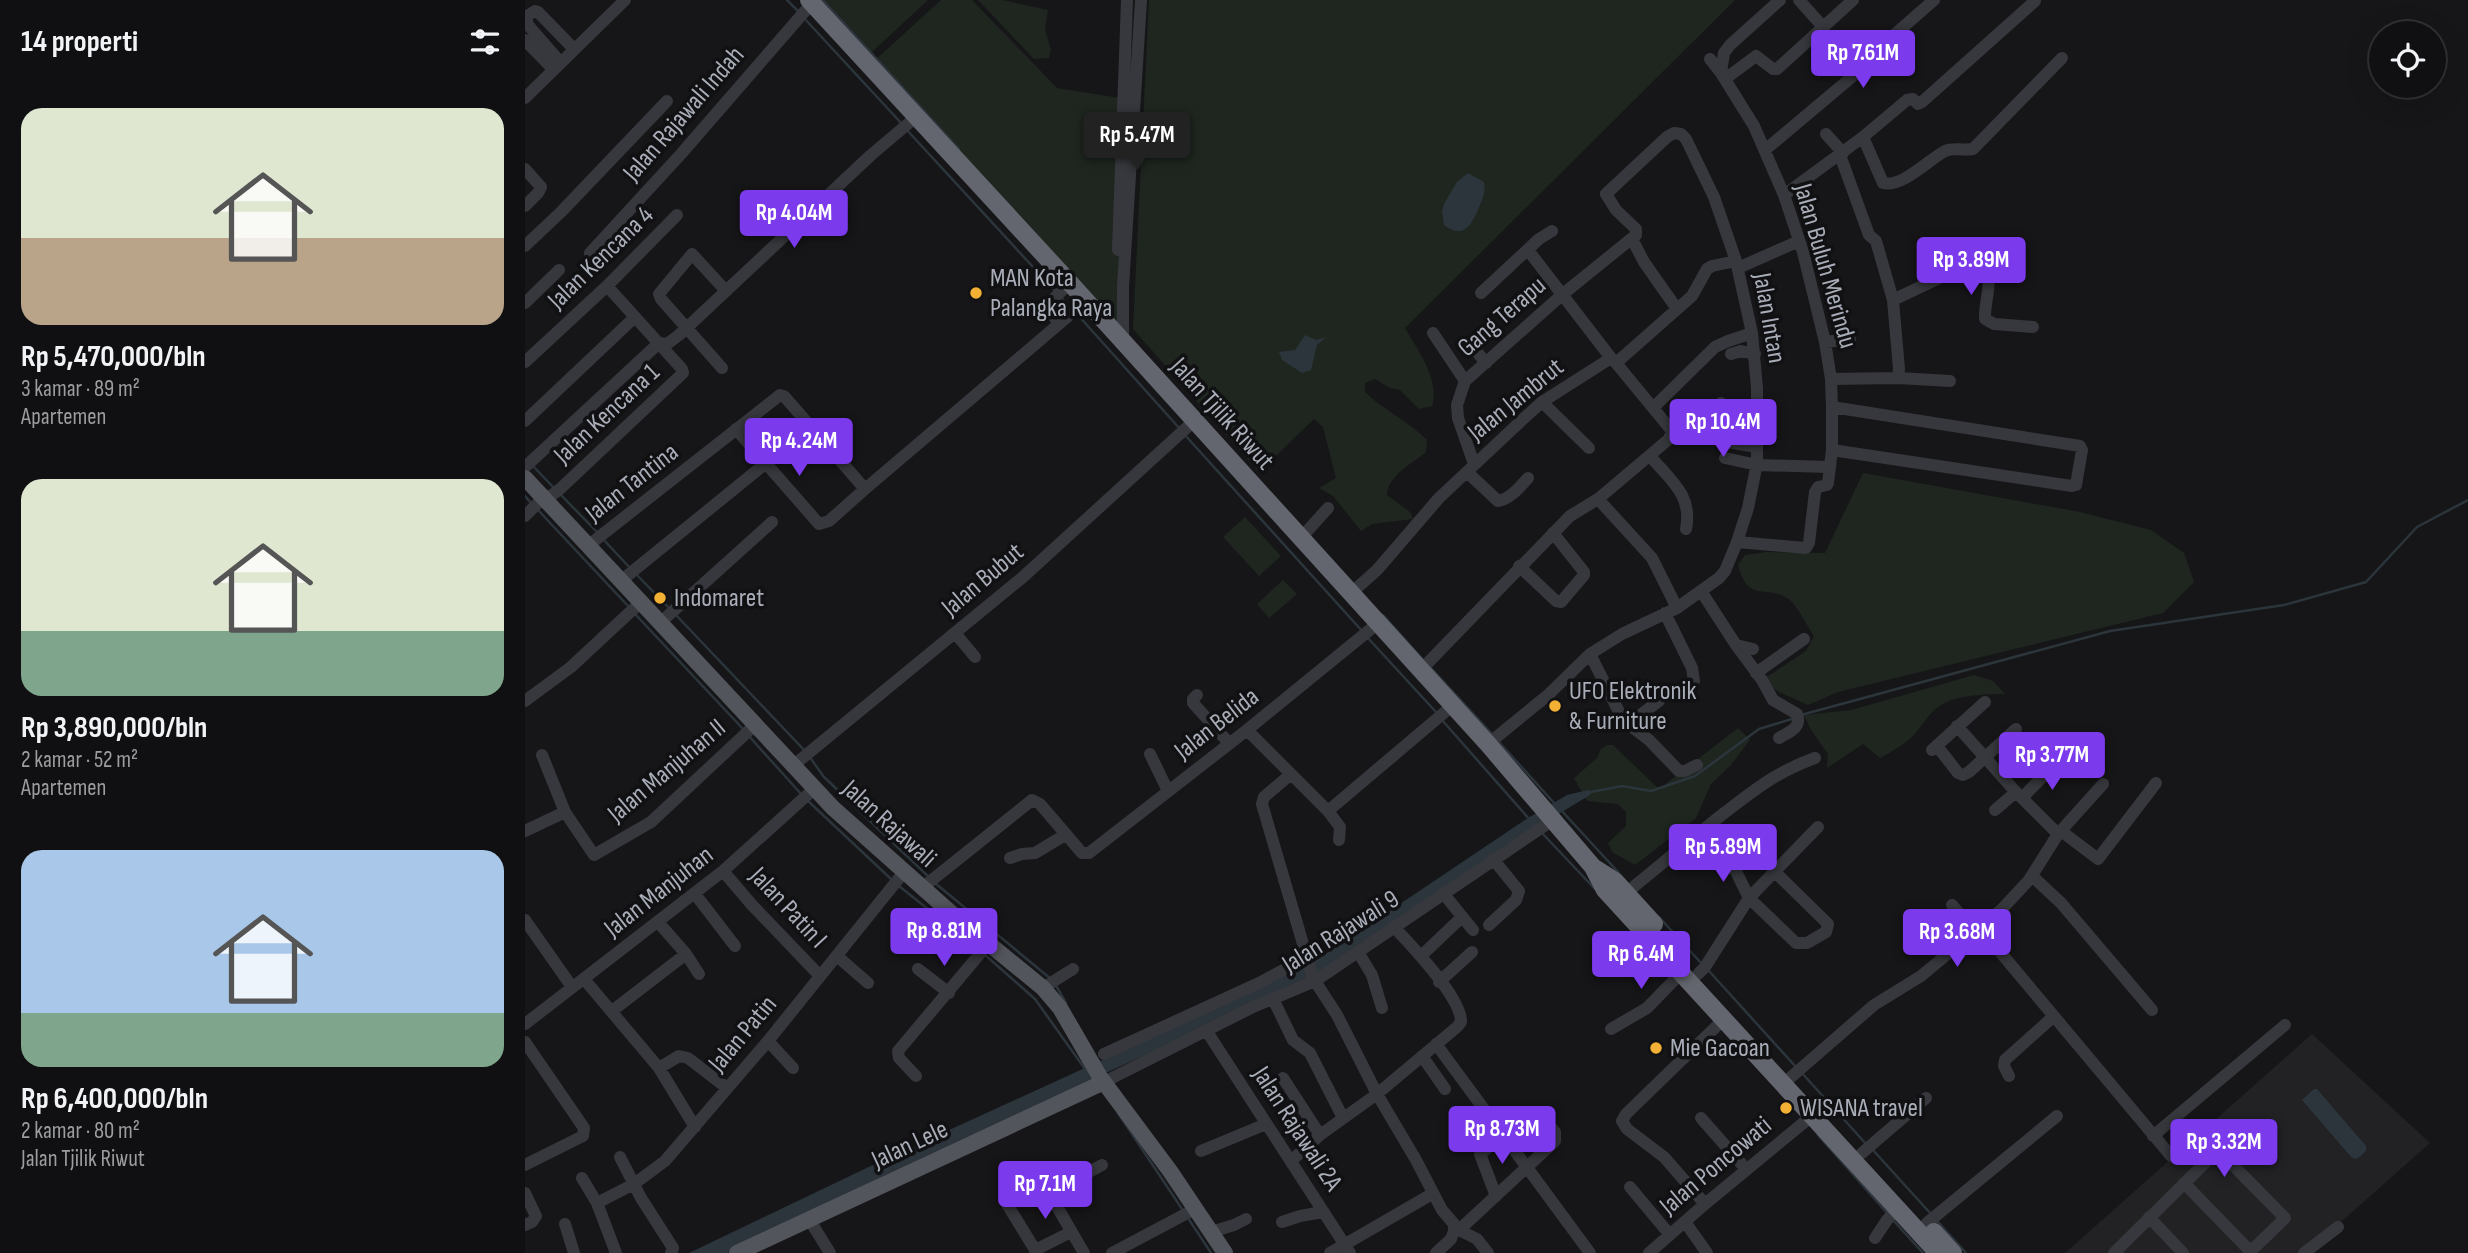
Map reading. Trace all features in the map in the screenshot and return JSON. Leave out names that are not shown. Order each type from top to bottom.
[{"type":"highway","name":"Jalan Tjilik Riwut","points":[[810,2],[1070,283],[1487,744],[1593,867],[1605,890],[1690,973],[1938,1253]]},
{"type":"highway","name":"Jalan Tjilik Riwut","points":[[1593,867],[1615,881],[1626,892],[1724,1019],[1862,1153],[1953,1253]]},
{"type":"main road","name":"Jalan Rajawali","points":[[525,478],[856,830],[1043,988],[1170,1171],[1188,1212],[1211,1232],[1224,1253]]},
{"type":"main road","name":"Jalan Lele","points":[[737,1253],[809,1220],[1100,1069]]},
{"type":"street","points":[[525,98],[625,0]]},
{"type":"street","points":[[1111,329],[1115,323],[1127,0]]},
{"type":"street","points":[[1123,343],[1123,287],[1141,0]]},
{"type":"street","points":[[1723,76],[1724,53],[1730,45],[1780,0]]},
{"type":"street","points":[[1799,0],[1824,28]]},
{"type":"street","points":[[1723,76],[1756,56],[1773,69],[1777,69],[1853,0]]},
{"type":"street","points":[[1765,150],[1859,71],[1886,42],[1934,0]]},
{"type":"street","points":[[1784,195],[1863,138],[1907,100],[1913,99],[1918,104],[1922,102],[2035,1]]},
{"type":"street","name":"Jalan Rajawali Indah","points":[[590,253],[681,154],[810,2]]},
{"type":"street","points":[[557,65],[527,24],[527,16],[538,12],[574,49]]},
{"type":"street","points":[[525,40],[557,65]]},
{"type":"street","points":[[1863,138],[1883,183],[1900,181],[1947,150],[1973,149],[2062,58]]},
{"type":"street","name":"Jalan Buluh Merindu","points":[[1710,59],[1723,76],[1765,150],[1784,195],[1804,252],[1831,379],[1832,450],[1827,485],[1818,487],[1815,492],[1807,548],[1737,542]]},
{"type":"street","points":[[525,246],[667,101]]},
{"type":"street","points":[[607,286],[659,343],[667,344],[916,117]]},
{"type":"street","name":"Jalan Intan","points":[[1487,744],[1548,695],[1590,653],[1671,610],[1701,591],[1725,571],[1748,508],[1757,465],[1755,354],[1752,333],[1737,264],[1714,197],[1686,139],[1681,134],[1674,133],[1667,137],[1606,194],[1616,210],[1636,229],[1635,236]]},
{"type":"street","points":[[1826,134],[1842,154],[1869,235],[1876,242],[1893,300],[1898,378]]},
{"type":"street","points":[[525,169],[541,187],[525,206]]},
{"type":"street","points":[[759,198],[790,231]]},
{"type":"street","name":"Jalan Kencana 4","points":[[525,362],[607,286],[677,215]]},
{"type":"street","points":[[1481,293],[1552,231]]},
{"type":"street","points":[[1635,236],[1644,262],[1677,309]]},
{"type":"street","name":"Gang Terapu","points":[[1470,468],[1457,405],[1465,381],[1563,294],[1635,236]]},
{"type":"street","name":"Jalan Jambrut","points":[[1350,594],[1377,570],[1439,498],[1542,402],[1613,360],[1677,309],[1692,296],[1707,269],[1712,266],[1737,264],[1798,241]]},
{"type":"street","points":[[1528,250],[1672,435]]},
{"type":"street","points":[[722,368],[659,294],[690,256],[695,255],[726,291]]},
{"type":"street","points":[[1893,300],[1977,260],[1983,261],[1989,291],[1985,319],[1994,324],[2033,327]]},
{"type":"street","points":[[525,303],[559,270]]},
{"type":"street","points":[[1059,323],[1047,305],[1070,283]]},
{"type":"street","points":[[736,429],[819,524],[828,520],[1086,301]]},
{"type":"street","points":[[525,421],[635,317]]},
{"type":"street","points":[[1433,333],[1465,381]]},
{"type":"street","points":[[1653,408],[1715,347],[1752,333]]},
{"type":"street","points":[[1825,342],[1850,339]]},
{"type":"street","points":[[525,467],[659,343]]},
{"type":"street","name":"Jalan Kencana 1","points":[[525,516],[543,498],[560,489],[682,374],[682,369],[659,343]]},
{"type":"street","points":[[1473,347],[1486,363]]},
{"type":"street","points":[[1731,354],[1741,351],[1755,354]]},
{"type":"street","points":[[1831,379],[1898,378],[1950,381]]},
{"type":"street","name":"Jalan Tantina","points":[[589,545],[778,395],[783,395],[865,489]]},
{"type":"street","points":[[1542,402],[1589,448]]},
{"type":"street","points":[[1420,671],[1570,516],[1598,499],[1663,446],[1672,435],[1685,433],[1721,402]]},
{"type":"street","points":[[1832,407],[2080,446],[2082,450],[2078,480],[2072,486],[1832,450]]},
{"type":"street","name":"Jalan Bubut","points":[[794,765],[1039,562],[1194,421]]},
{"type":"street","points":[[1708,431],[1721,441],[1757,447]]},
{"type":"street","points":[[1650,456],[1685,499],[1688,506],[1686,529]]},
{"type":"street","points":[[1725,458],[1757,465],[1829,467]]},
{"type":"street","points":[[622,580],[765,464]]},
{"type":"street","points":[[1470,468],[1498,501],[1503,501],[1528,478]]},
{"type":"street","points":[[1598,499],[1652,558],[1692,668],[1694,681]]},
{"type":"street","points":[[1300,539],[1328,508]]},
{"type":"street","points":[[661,622],[772,522]]},
{"type":"street","points":[[1519,566],[1556,601],[1561,601],[1584,572],[1553,533]]},
{"type":"street","points":[[1701,591],[1773,700],[1798,716],[1798,726],[1779,738]]},
{"type":"street","points":[[525,701],[571,667],[642,601]]},
{"type":"street","name":"Jalan Belida","points":[[1065,835],[1081,853],[1089,853],[1377,624]]},
{"type":"street","points":[[955,632],[975,657]]},
{"type":"street","points":[[1756,673],[1804,639]]},
{"type":"street","points":[[1735,645],[1753,649]]},
{"type":"street","points":[[1590,653],[1627,725],[1649,740],[1679,771],[1697,765]]},
{"type":"street","points":[[1197,695],[1193,703],[1229,743]]},
{"type":"street","points":[[1627,725],[1659,701]]},
{"type":"street","points":[[1985,702],[1934,748],[1958,773],[1963,775],[1969,772],[2016,729]]},
{"type":"street","points":[[1328,811],[1452,706]]},
{"type":"street","name":"Jalan Manjuhan II","points":[[542,755],[565,812],[591,853],[595,854],[651,822],[756,724]]},
{"type":"street","points":[[1957,726],[2019,795],[2059,833],[2098,859],[2156,783]]},
{"type":"street","points":[[1247,730],[1328,811],[1340,827],[1339,840]]},
{"type":"street","points":[[1150,754],[1168,791]]},
{"type":"street","points":[[1626,892],[1764,782],[1815,758]]},
{"type":"street","points":[[1994,810],[2019,795],[2057,762]]},
{"type":"street","points":[[1291,774],[1264,797],[1262,804],[1314,980],[1337,1015],[1441,1210],[1457,1230],[1477,1239],[1488,1253]]},
{"type":"street","points":[[1788,1081],[1874,1005],[1921,976],[2008,902],[2032,876],[2059,833],[2103,784]]},
{"type":"street","name":"Jalan Manjuhan","points":[[525,1024],[723,872],[814,788]]},
{"type":"street","points":[[922,888],[1030,801],[1036,801],[1065,835],[1035,853],[1022,853],[1010,858]]},
{"type":"street","points":[[525,831],[565,812]]},
{"type":"street","name":"Jalan Rajawali 9","points":[[1100,1069],[1206,1030],[1314,980],[1493,859],[1547,812]]},
{"type":"street","points":[[1611,1029],[1647,1008],[1690,973],[1705,967],[1749,898],[1818,827]]},
{"type":"street","points":[[1728,855],[1749,898],[1795,943],[1807,943],[1826,932],[1828,924],[1775,872]]},
{"type":"street","points":[[1489,925],[1516,900],[1519,891],[1493,859]]},
{"type":"street","name":"Jalan Patin I","points":[[723,872],[820,976]]},
{"type":"street","name":"Jalan Patin","points":[[597,1203],[656,1170],[768,1041],[904,872]]},
{"type":"street","points":[[2032,876],[2061,903],[2152,1010]]},
{"type":"street","points":[[1443,893],[1473,930]]},
{"type":"street","points":[[695,894],[735,946]]},
{"type":"street","points":[[1952,905],[1978,930],[2171,1156]]},
{"type":"street","points":[[1421,956],[1462,918]]},
{"type":"street","points":[[525,920],[572,988]]},
{"type":"street","points":[[658,922],[699,974]]},
{"type":"street","points":[[1291,1161],[1457,1027],[1461,1017],[1457,1006],[1421,956],[1394,927]]},
{"type":"street","points":[[916,1076],[899,1058],[898,1051],[989,943]]},
{"type":"street","points":[[1358,952],[1372,975],[1382,1008]]},
{"type":"street","points":[[1439,982],[1472,952]]},
{"type":"street","points":[[612,1011],[685,954]]},
{"type":"street","points":[[837,956],[868,983]]},
{"type":"street","points":[[1100,1069],[1259,983],[1307,961]]},
{"type":"street","points":[[918,968],[949,993]]},
{"type":"street","points":[[1043,988],[1073,969]]},
{"type":"street","points":[[584,979],[659,1068],[695,1127]]},
{"type":"street","points":[[1273,999],[1293,1040],[1310,1053],[1343,1118]]},
{"type":"street","points":[[2009,1076],[2004,1066],[2005,1060],[2053,1017]]},
{"type":"street","points":[[1705,1203],[1664,1157],[1627,1129],[1622,1121],[1626,1114],[1724,1019]]},
{"type":"street","points":[[2153,1136],[2285,1025]]},
{"type":"street","name":"Jalan Rajawali 2A","points":[[1206,1030],[1347,1249]]},
{"type":"street","points":[[768,1041],[793,1068]]},
{"type":"street","points":[[525,1042],[585,1128],[583,1136],[525,1165]]},
{"type":"street","points":[[1436,1044],[1590,1253]]},
{"type":"street","points":[[659,1068],[679,1056],[688,1058],[727,1088]]},
{"type":"street","points":[[1422,1056],[1445,1089]]},
{"type":"street","points":[[1283,1078],[1320,1135]]},
{"type":"street","points":[[1862,1153],[1926,1098]]},
{"type":"street","points":[[1436,1253],[1556,1138],[1555,1132],[1539,1114]]},
{"type":"street","name":"Jalan Poncowati","points":[[1649,1253],[1705,1203],[1813,1115]]},
{"type":"street","points":[[1927,1223],[2057,1116]]},
{"type":"street","points":[[1700,1118],[1746,1169]]},
{"type":"street","points":[[1201,1152],[1266,1124]]},
{"type":"street","points":[[1496,1196],[1479,1154],[1503,1135]]},
{"type":"street","points":[[2114,1253],[2218,1150],[2285,1218],[2250,1252],[2184,1184]]},
{"type":"street","points":[[620,1157],[673,1248],[671,1253]]},
{"type":"street","points":[[1048,1194],[1102,1165]]},
{"type":"street","points":[[1038,1174],[1084,1253]]},
{"type":"street","points":[[582,1178],[597,1203],[616,1253]]},
{"type":"street","points":[[1630,1187],[1670,1235]]},
{"type":"street","points":[[525,1193],[536,1216],[532,1222],[525,1225]]},
{"type":"street","points":[[1330,1253],[1347,1249],[1432,1194]]},
{"type":"street","points":[[1007,1204],[1036,1251],[1071,1232]]},
{"type":"street","points":[[1875,1238],[1898,1208]]},
{"type":"street","points":[[1112,1253],[1188,1212]]},
{"type":"street","points":[[1282,1222],[1323,1212]]},
{"type":"street","points":[[2150,1217],[2183,1253]]},
{"type":"street","points":[[1211,1232],[1234,1226],[1245,1219]]},
{"type":"street","points":[[809,1220],[830,1253]]},
{"type":"street","points":[[1685,1222],[1707,1253]]},
{"type":"street","points":[[565,1224],[574,1253]]},
{"type":"street","points":[[2304,1253],[2338,1227]]},
{"type":"shaded area","points":[[825,0],[928,0],[872,52]]},
{"type":"shaded area","points":[[941,0],[972,0],[1057,88],[1127,99],[1119,336],[873,62]]},
{"type":"shaded area","points":[[978,0],[1002,0],[1048,10],[1045,29],[1051,50],[1049,58],[1034,59]]},
{"type":"shaded area","points":[[1149,0],[1735,0],[1405,328],[1430,376],[1434,396],[1432,406],[1419,409],[1400,390],[1390,388],[1375,379],[1365,383],[1365,392],[1427,440],[1426,452],[1396,476],[1388,488],[1387,495],[1410,512],[1413,519],[1372,524],[1361,531],[1333,496],[1319,488],[1336,478],[1323,427],[1314,419],[1259,472],[1133,329]]},
{"type":"shaded area","points":[[1468,173],[1484,182],[1484,193],[1469,226],[1456,231],[1444,225],[1442,211],[1457,182]]},
{"type":"shaded area","points":[[1305,335],[1316,340],[1326,337],[1317,345],[1311,370],[1302,373],[1282,360],[1279,352],[1295,350]]},
{"type":"shaded area","points":[[1863,473],[2080,512],[2151,530],[2184,553],[2194,582],[2163,613],[1838,692],[1808,705],[1779,692],[1762,680],[1806,651],[1814,636],[1789,599],[1752,589],[1742,577],[1738,565],[1745,555],[1767,552],[1825,553]]},
{"type":"shaded area","points":[[1245,517],[1281,556],[1259,576],[1223,537]]},
{"type":"shaded area","points":[[1283,580],[1297,594],[1269,618],[1257,604]]},
{"type":"shaded area","points":[[1974,675],[1993,681],[2005,694],[1972,696],[1941,705],[1908,740],[1880,758],[1863,744],[1827,768],[1828,754],[1804,715],[1851,710]]},
{"type":"shaded area","points":[[1738,728],[1750,740],[1730,766],[1711,784],[1696,818],[1635,865],[1612,852],[1608,843],[1626,826],[1626,812],[1618,804],[1587,801],[1574,778],[1597,758],[1601,749],[1613,745],[1659,789]]},
{"type":"shaded area","points":[[1592,791],[1590,795],[1535,828],[1331,969],[883,1176],[727,1253],[689,1253],[1321,957],[1528,818],[1567,795]]},
{"type":"shaded area","points":[[2312,1034],[2430,1143],[2306,1253],[2065,1253]]},
{"type":"shaded area","points":[[2317,1089],[2366,1146],[2366,1151],[2357,1159],[2352,1158],[2302,1100]]},
{"type":"waterway","points":[[787,0],[800,13]]},
{"type":"waterway","points":[[823,0],[959,149]]},
{"type":"waterway","points":[[804,18],[902,124]]},
{"type":"waterway","points":[[906,129],[1056,292]]},
{"type":"waterway","points":[[1060,296],[1072,310]]},
{"type":"waterway","points":[[1077,314],[1180,429]]},
{"type":"waterway","points":[[1184,434],[1363,632]]},
{"type":"waterway","points":[[532,465],[554,488]]},
{"type":"waterway","points":[[561,495],[598,533]]},
{"type":"waterway","points":[[525,496],[531,503]]},
{"type":"waterway","points":[[1801,715],[2110,631],[2284,605],[2366,582],[2417,527],[2468,500]]},
{"type":"waterway","points":[[538,510],[629,607]]},
{"type":"waterway","points":[[602,538],[631,569]]},
{"type":"waterway","points":[[636,574],[670,609]]},
{"type":"waterway","points":[[675,614],[805,751]]},
{"type":"waterway","points":[[636,615],[744,730]]},
{"type":"waterway","points":[[1383,615],[1425,662]]},
{"type":"waterway","points":[[1367,637],[1436,712]]},
{"type":"waterway","points":[[1430,667],[1492,734]]},
{"type":"waterway","points":[[1591,792],[1622,786],[1651,791],[1695,776],[1759,729],[1795,718]]},
{"type":"waterway","points":[[1442,720],[1530,820]]},
{"type":"waterway","points":[[748,735],[802,795]]},
{"type":"waterway","points":[[1498,741],[1555,804]]},
{"type":"waterway","points":[[809,756],[824,777],[930,878]]},
{"type":"waterway","points":[[807,800],[891,879]]},
{"type":"waterway","points":[[1560,809],[1619,873]]},
{"type":"waterway","points":[[1542,833],[1595,889]]},
{"type":"waterway","points":[[935,883],[1051,979]]},
{"type":"waterway","points":[[899,886],[978,949]]},
{"type":"waterway","points":[[1659,917],[1702,964]]},
{"type":"waterway","points":[[984,954],[1035,999],[1085,1069]]},
{"type":"waterway","points":[[1709,971],[1796,1067]]},
{"type":"waterway","points":[[1055,984],[1066,1003]]},
{"type":"waterway","points":[[1801,1072],[1867,1145]]},
{"type":"waterway","points":[[1118,1113],[1182,1209]]},
{"type":"waterway","points":[[1818,1135],[1888,1214]]},
{"type":"waterway","points":[[1872,1149],[1931,1214]]},
{"type":"waterway","points":[[1188,1218],[1211,1253]]},
{"type":"waterway","points":[[1892,1219],[1923,1253]]},
{"type":"waterway","points":[[1938,1222],[1966,1253]]},
{"type":"place","name":"MAN Kota Palangka Raya","points":[[976,293]]},
{"type":"place","name":"Indomaret","points":[[660,598]]},
{"type":"place","name":"UFO Elektronik & Furniture","points":[[1555,706]]},
{"type":"place","name":"Mie Gacoan","points":[[1656,1048]]},
{"type":"place","name":"WISANA travel","points":[[1786,1108]]}]
